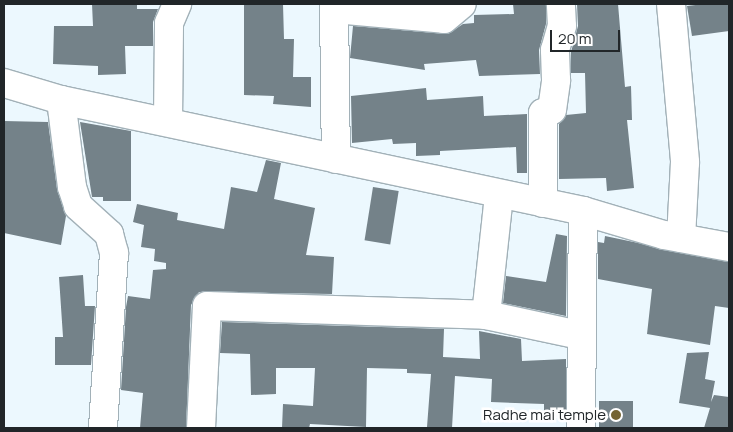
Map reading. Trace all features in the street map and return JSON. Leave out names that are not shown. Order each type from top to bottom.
[{"type":"street","points":[[168,122],[169,24],[177,4]]},
{"type":"street","points":[[336,159],[335,6],[444,20],[462,4]]},
{"type":"street","points":[[543,203],[543,113],[552,110],[556,80],[555,50],[562,26],[561,4]]},
{"type":"street","points":[[671,4],[685,162],[681,238]]},
{"type":"street","points":[[4,83],[61,100],[499,195],[583,211],[681,238],[729,247]]},
{"type":"street","points":[[61,100],[72,187],[78,206],[109,234],[114,253],[103,428]]},
{"type":"street","points":[[486,314],[499,195]]},
{"type":"street","points":[[581,428],[579,335],[583,211]]},
{"type":"street","points":[[201,428],[207,306],[486,314],[579,335]]},
{"type":"building","points":[[92,4],[137,4],[137,9],[158,9],[153,22],[153,46],[125,46],[126,74],[98,75],[98,66],[53,64],[54,26],[93,26]]},
{"type":"building","points":[[244,4],[283,4],[284,39],[294,39],[293,77],[311,77],[311,107],[273,104],[274,96],[244,95]]},
{"type":"building","points":[[513,4],[546,4],[546,24],[539,50],[540,74],[479,76],[476,60],[424,64],[425,70],[350,58],[353,26],[448,34],[463,24],[474,23],[474,15],[514,14]]},
{"type":"building","points":[[577,4],[618,4],[625,87],[631,86],[632,120],[627,120],[634,188],[607,191],[606,178],[559,179],[559,124],[566,115],[586,113],[585,73],[571,73],[571,52],[578,26]]},
{"type":"building","points":[[729,4],[729,31],[692,36],[687,6]]},
{"type":"building","points":[[426,88],[427,100],[483,96],[484,116],[527,114],[527,173],[517,173],[516,147],[440,151],[440,155],[416,156],[416,143],[393,144],[392,139],[352,143],[351,96]]},
{"type":"building","points":[[4,121],[48,122],[57,189],[66,216],[61,245],[4,233]]},
{"type":"building","points":[[80,122],[131,131],[131,201],[103,201],[103,197],[92,197]]},
{"type":"building","points":[[266,160],[281,163],[274,199],[315,208],[306,255],[334,257],[332,294],[199,292],[191,305],[186,428],[140,428],[143,393],[121,390],[126,307],[128,296],[150,299],[153,270],[166,269],[166,263],[154,261],[155,249],[141,247],[144,225],[133,222],[137,204],[178,213],[177,220],[224,229],[231,187],[257,192]]},
{"type":"building","points":[[373,187],[399,191],[390,244],[365,240]]},
{"type":"building","points":[[556,234],[567,236],[566,316],[503,303],[506,276],[546,282]]},
{"type":"building","points":[[605,236],[729,262],[729,308],[715,306],[710,345],[647,334],[652,289],[598,279],[598,242],[604,243]]},
{"type":"building","points":[[83,275],[85,306],[95,306],[91,365],[55,365],[55,337],[63,337],[59,277]]},
{"type":"building","points":[[222,322],[444,329],[443,357],[480,359],[479,331],[521,339],[522,361],[566,359],[566,411],[544,412],[544,404],[491,402],[492,379],[455,376],[452,428],[427,427],[431,374],[407,373],[407,369],[367,368],[366,427],[310,424],[309,428],[282,428],[283,404],[313,406],[315,368],[276,368],[276,394],[251,395],[250,354],[220,353]]},
{"type":"building","points":[[709,352],[705,379],[715,381],[711,402],[714,395],[729,397],[729,428],[704,428],[710,408],[679,403],[687,353]]},
{"type":"building","name":"Radhe mai temple","points":[[599,401],[633,401],[633,428],[599,428]]},
{"type":"place","name":"Radhe mai temple","points":[[616,415]]}]
